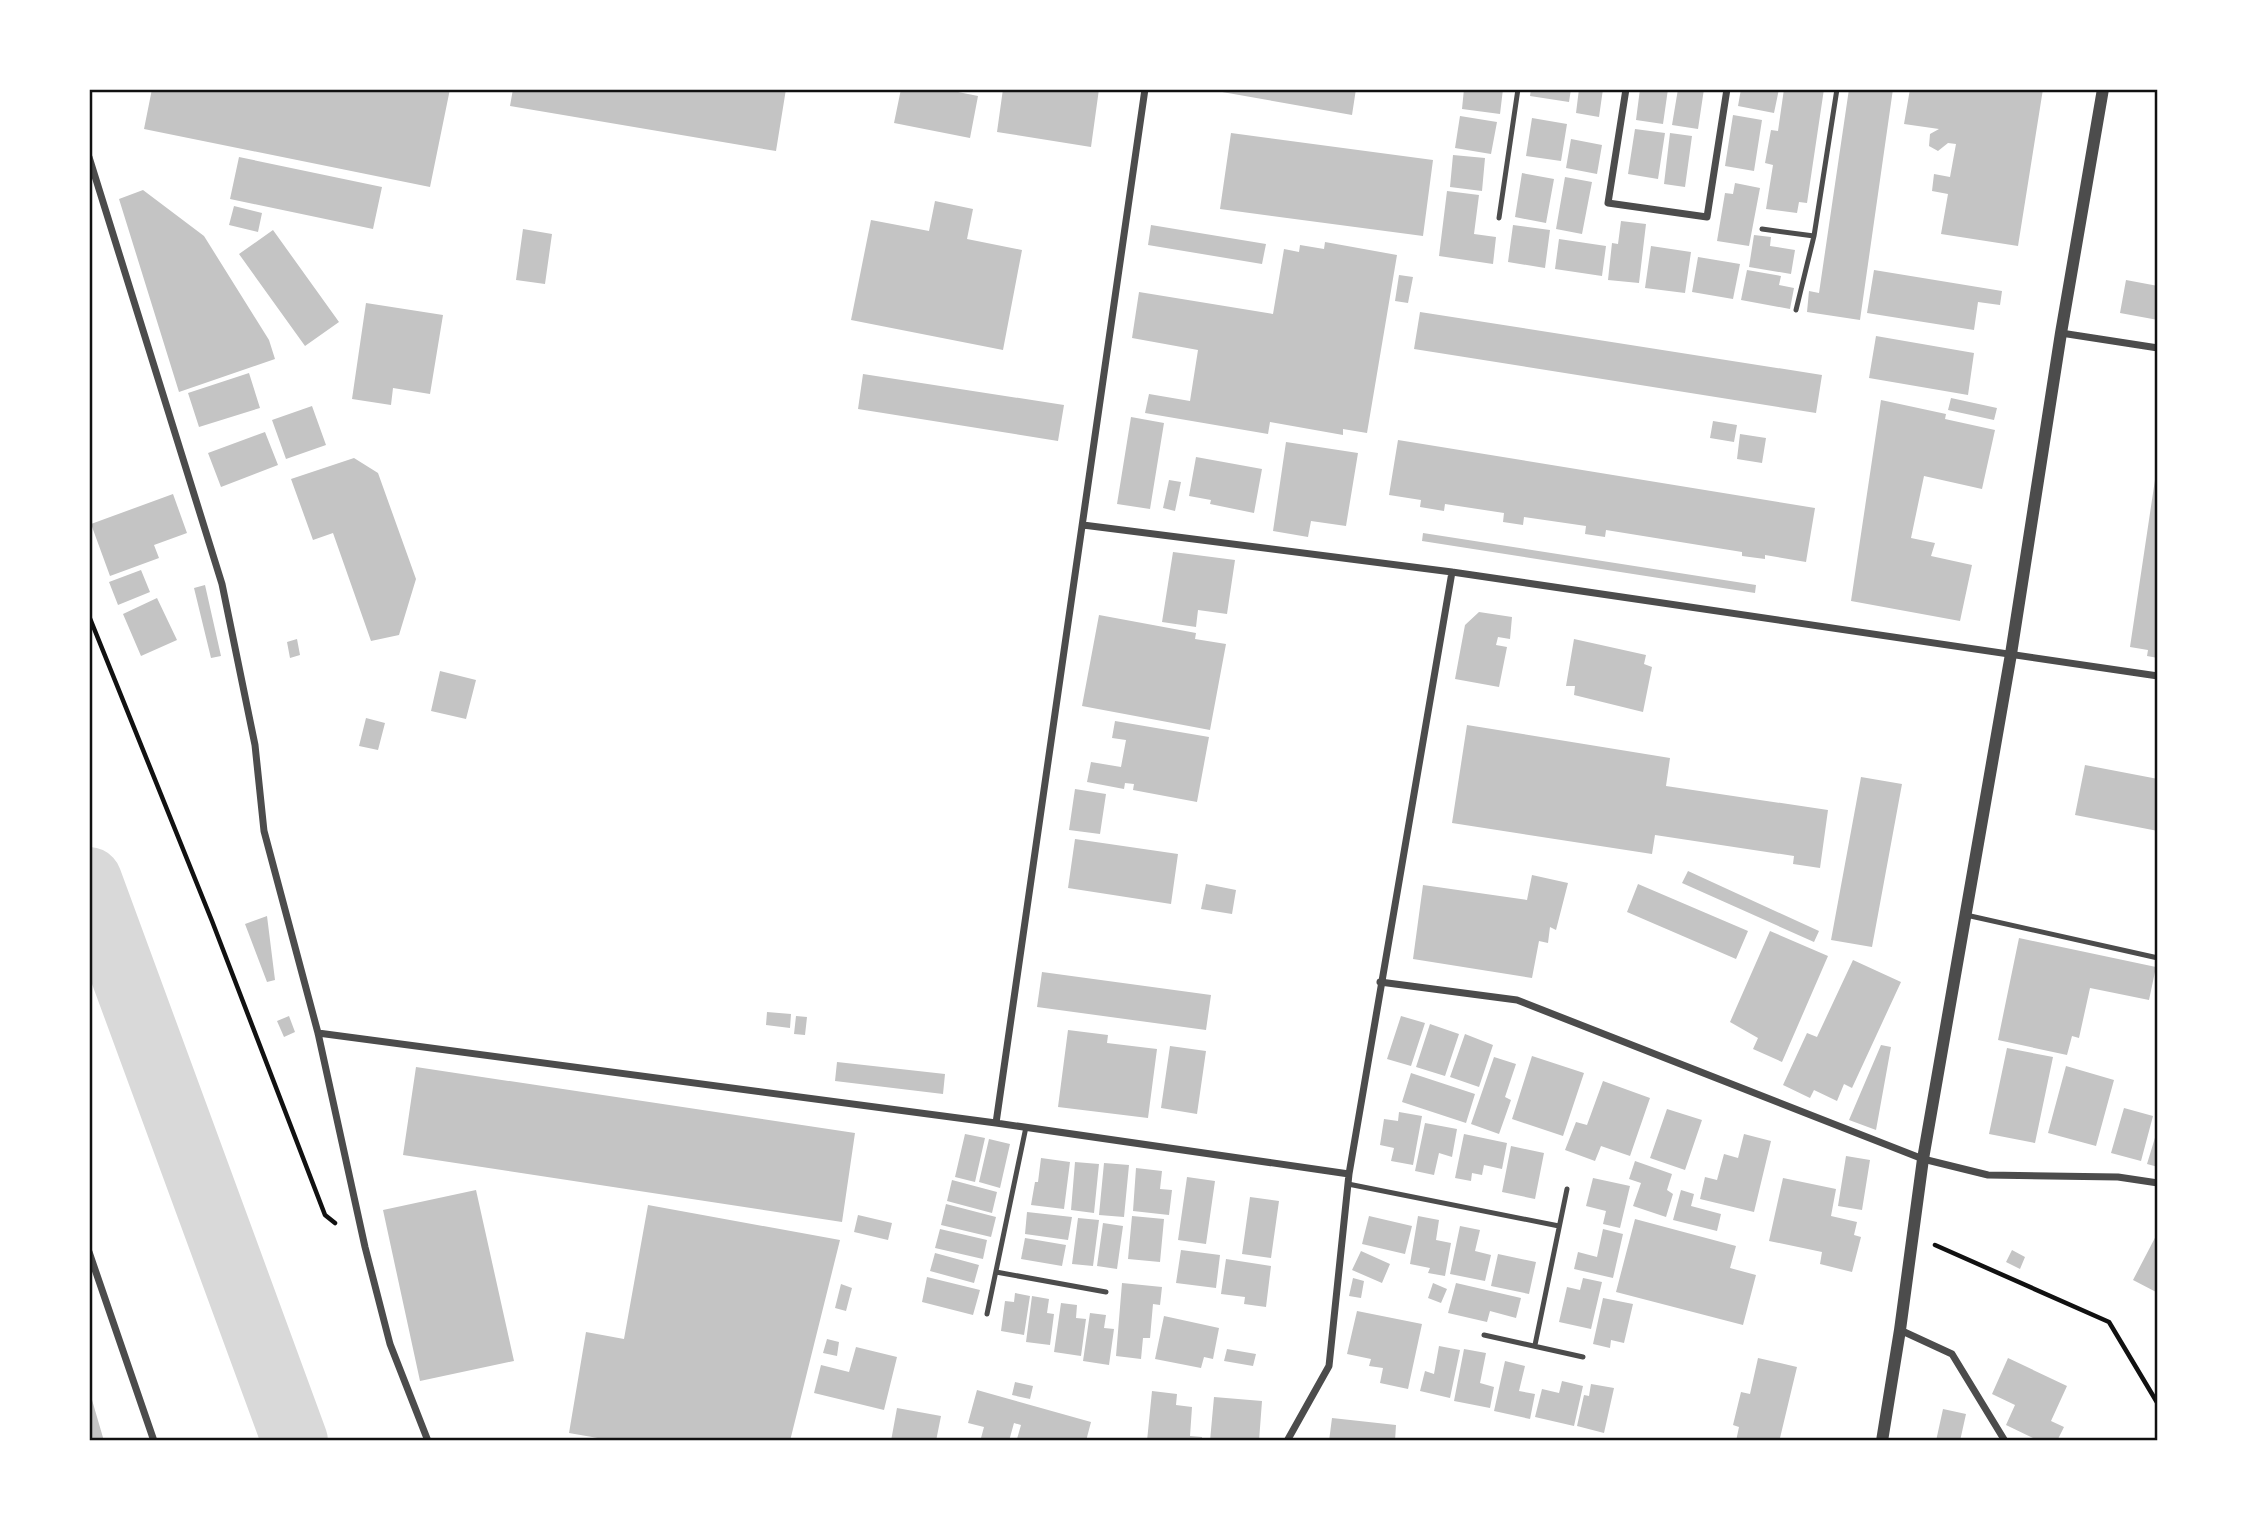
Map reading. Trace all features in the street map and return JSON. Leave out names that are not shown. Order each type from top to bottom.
[{"type":"street","points":[[996,1122],[1145,89]]},
{"type":"street","points":[[1626,89],[1608,203],[1707,217],[1727,89]]},
{"type":"street","points":[[1882,1441],[1923,1159],[2011,654],[2061,333],[2103,89]]},
{"type":"street","points":[[89,157],[222,584],[255,746],[264,831],[318,1033],[365,1247],[390,1344],[428,1441]]},
{"type":"street","points":[[2061,333],[2158,348]]},
{"type":"street","points":[[1083,525],[1451,572],[2158,676]]},
{"type":"street","points":[[1287,1441],[1329,1366],[1349,1174],[1451,572]]},
{"type":"street","points":[[1380,982],[1517,1000],[1923,1159],[1988,1175],[2118,1177],[2158,1183]]},
{"type":"street","points":[[318,1033],[996,1122],[1349,1174]]},
{"type":"street","points":[[89,1252],[155,1441]]},
{"type":"street","points":[[1900,1330],[1952,1354],[2005,1441]]},
{"type":"lane","points":[[1499,218],[1518,89]]},
{"type":"lane","points":[[1796,310],[1814,236],[1837,89]]},
{"type":"lane","points":[[1762,229],[1814,236]]},
{"type":"lane","points":[[1965,915],[2158,958]]},
{"type":"lane","points":[[987,1314],[1026,1127]]},
{"type":"lane","points":[[1348,1184],[1559,1226]]},
{"type":"lane","points":[[1535,1345],[1567,1189]]},
{"type":"lane","points":[[996,1272],[1106,1292]]},
{"type":"lane","points":[[1484,1335],[1583,1356]]},
{"type":"path","points":[[89,616],[212,921],[325,1215],[365,1247]]},
{"type":"path","points":[[1913,1235],[2109,1322],[2158,1404]]},
{"type":"building","points":[[152,89],[450,89],[430,187],[144,129]]},
{"type":"building","points":[[513,89],[786,89],[776,151],[510,106]]},
{"type":"building","points":[[901,89],[943,89],[978,96],[970,138],[894,123]]},
{"type":"building","points":[[1003,89],[1099,89],[1091,147],[997,132]]},
{"type":"building","points":[[1205,89],[1356,89],[1352,115]]},
{"type":"building","points":[[1464,89],[1503,89],[1500,114],[1462,109]]},
{"type":"building","points":[[1531,89],[1571,89],[1569,102],[1530,96]]},
{"type":"building","points":[[1579,89],[1603,89],[1599,117],[1576,113]]},
{"type":"building","points":[[1640,89],[1668,89],[1663,124],[1636,120]]},
{"type":"building","points":[[1678,89],[1704,89],[1698,129],[1672,125]]},
{"type":"building","points":[[1741,89],[1779,89],[1774,113],[1738,106]]},
{"type":"building","points":[[1784,89],[1824,89],[1807,203],[1799,202],[1797,213],[1766,209],[1773,165],[1765,163],[1771,130],[1778,131]]},
{"type":"building","points":[[1849,89],[1893,89],[1860,320],[1807,312],[1809,291],[1819,293]]},
{"type":"building","points":[[1910,89],[2043,89],[2018,246],[1941,234],[1948,194],[1932,191],[1934,174],[1950,177],[1956,144],[1948,143],[1938,151],[1929,146],[1930,134],[1939,129],[1904,124]]},
{"type":"building","points":[[1733,115],[1762,120],[1754,171],[1725,166]]},
{"type":"building","points":[[1460,116],[1497,122],[1491,154],[1455,148]]},
{"type":"building","points":[[1532,118],[1567,124],[1561,161],[1526,156]]},
{"type":"building","points":[[1635,129],[1665,133],[1658,179],[1628,174]]},
{"type":"building","points":[[1231,133],[1433,160],[1423,236],[1220,209]]},
{"type":"building","points":[[1670,133],[1692,136],[1685,187],[1664,184]]},
{"type":"building","points":[[1571,139],[1602,145],[1597,174],[1566,168]]},
{"type":"building","points":[[1453,155],[1485,158],[1482,191],[1450,187]]},
{"type":"building","points":[[239,157],[382,187],[373,229],[230,199]]},
{"type":"building","points":[[1522,173],[1554,179],[1546,223],[1515,217]]},
{"type":"building","points":[[1565,177],[1592,182],[1582,234],[1556,229]]},
{"type":"building","points":[[1735,183],[1760,188],[1749,246],[1717,241],[1725,193],[1733,194]]},
{"type":"building","points":[[143,190],[204,236],[269,340],[275,359],[179,392],[119,199]]},
{"type":"building","points":[[1447,191],[1479,195],[1474,234],[1496,237],[1493,264],[1439,256]]},
{"type":"building","points":[[935,201],[973,209],[967,239],[1022,250],[1003,350],[851,320],[871,220],[929,231]]},
{"type":"building","points":[[234,206],[262,213],[258,232],[229,225]]},
{"type":"building","points":[[1621,221],[1646,224],[1639,283],[1608,280],[1612,243],[1618,244]]},
{"type":"building","points":[[1151,225],[1266,244],[1262,264],[1148,245]]},
{"type":"building","points":[[1513,225],[1550,230],[1545,268],[1508,262]]},
{"type":"building","points":[[523,229],[552,234],[545,284],[516,280]]},
{"type":"building","points":[[273,230],[339,322],[305,346],[239,254]]},
{"type":"building","points":[[1754,235],[1771,237],[1770,246],[1795,250],[1791,274],[1749,267]]},
{"type":"building","points":[[1559,239],[1606,246],[1602,276],[1555,269]]},
{"type":"building","points":[[1325,242],[1397,255],[1367,433],[1343,429],[1343,435],[1270,422],[1268,434],[1145,413],[1149,394],[1190,401],[1198,350],[1132,338],[1139,292],[1273,314],[1284,249],[1299,252],[1300,245],[1324,249]]},
{"type":"building","points":[[1651,246],[1691,252],[1685,293],[1645,288]]},
{"type":"building","points":[[1698,257],[1740,264],[1733,299],[1692,292]]},
{"type":"building","points":[[1747,270],[1781,276],[1779,285],[1794,288],[1790,309],[1741,300]]},
{"type":"building","points":[[1874,270],[2002,291],[2000,305],[1978,302],[1974,330],[1867,313]]},
{"type":"building","points":[[1399,275],[1413,277],[1408,303],[1395,301]]},
{"type":"building","points":[[2126,280],[2158,286],[2158,320],[2120,313]]},
{"type":"building","points":[[366,303],[443,315],[430,394],[393,388],[391,405],[352,399]]},
{"type":"building","points":[[1420,312],[1822,375],[1816,413],[1414,349]]},
{"type":"building","points":[[1876,336],[1974,353],[1968,395],[1869,378]]},
{"type":"building","points":[[249,373],[260,408],[199,427],[188,393]]},
{"type":"building","points":[[863,374],[1064,405],[1058,441],[858,409]]},
{"type":"building","points":[[1951,398],[1997,408],[1994,420],[1948,410]]},
{"type":"building","points":[[1881,400],[1946,414],[1945,419],[1995,430],[1982,489],[1924,476],[1911,538],[1935,543],[1931,556],[1972,565],[1960,621],[1851,601]]},
{"type":"building","points":[[312,406],[326,445],[286,459],[272,420]]},
{"type":"building","points":[[1131,417],[1164,423],[1150,509],[1117,504]]},
{"type":"building","points":[[1713,421],[1737,425],[1734,442],[1710,438]]},
{"type":"building","points":[[265,432],[278,465],[221,487],[208,453]]},
{"type":"building","points":[[1740,434],[1766,438],[1762,463],[1737,459]]},
{"type":"building","points":[[1398,440],[1815,508],[1806,562],[1765,555],[1765,559],[1742,556],[1742,552],[1606,530],[1605,537],[1585,534],[1586,526],[1524,517],[1523,525],[1503,522],[1504,513],[1445,504],[1444,511],[1420,507],[1421,500],[1389,495]]},
{"type":"building","points":[[1286,442],[1358,453],[1346,526],[1311,521],[1308,537],[1273,531]]},
{"type":"building","points":[[1196,457],[1262,469],[1254,513],[1210,504],[1211,500],[1189,496]]},
{"type":"building","points":[[354,458],[378,473],[416,579],[399,635],[371,641],[333,533],[313,540],[291,479]]},
{"type":"building","points":[[2156,473],[2158,658],[2147,656],[2148,650],[2130,647]]},
{"type":"building","points":[[1169,480],[1181,482],[1175,511],[1163,508]]},
{"type":"building","points":[[173,494],[187,533],[154,545],[159,558],[110,576],[91,524]]},
{"type":"building","points":[[1423,533],[1756,585],[1755,593],[1422,541]]},
{"type":"building","points":[[1173,552],[1235,560],[1227,614],[1198,610],[1196,627],[1162,622]]},
{"type":"building","points":[[141,570],[150,592],[118,605],[109,582]]},
{"type":"building","points":[[205,585],[221,656],[211,658],[194,588]]},
{"type":"building","points":[[157,598],[177,640],[141,656],[123,614]]},
{"type":"building","points":[[1479,612],[1512,617],[1510,639],[1498,637],[1496,645],[1507,647],[1499,687],[1455,679],[1465,625]]},
{"type":"building","points":[[1099,615],[1196,633],[1195,639],[1226,644],[1210,730],[1082,706]]},
{"type":"building","points":[[297,639],[300,655],[290,658],[287,642]]},
{"type":"building","points":[[1574,639],[1646,655],[1644,664],[1652,667],[1643,712],[1574,695],[1575,686],[1566,686]]},
{"type":"building","points":[[440,671],[476,680],[466,719],[431,711]]},
{"type":"building","points":[[366,718],[385,723],[378,750],[359,746]]},
{"type":"building","points":[[1115,721],[1209,737],[1197,802],[1133,790],[1134,784],[1125,783],[1124,789],[1087,782],[1091,762],[1121,767],[1126,740],[1112,738]]},
{"type":"building","points":[[1467,725],[1670,758],[1666,786],[1828,810],[1820,868],[1793,864],[1794,856],[1655,835],[1652,854],[1452,823]]},
{"type":"building","points":[[2085,765],[2158,779],[2158,831],[2075,815]]},
{"type":"building","points":[[1861,777],[1902,784],[1872,947],[1831,940]]},
{"type":"building","points":[[1075,789],[1106,794],[1100,834],[1069,830]]},
{"type":"building","points":[[1075,839],[1178,854],[1171,904],[1068,888]]},
{"type":"building","points":[[1688,871],[1819,931],[1814,942],[1682,883]]},
{"type":"building","points":[[1532,875],[1568,883],[1556,930],[1550,927],[1548,943],[1539,941],[1532,978],[1413,959],[1423,885],[1527,900]]},
{"type":"building","points":[[1206,884],[1236,890],[1232,914],[1201,909]]},
{"type":"building","points":[[1638,884],[1748,931],[1736,959],[1627,912]]},
{"type":"building","points":[[267,916],[275,980],[267,982],[245,924]]},
{"type":"building","points":[[1770,931],[1828,956],[1782,1062],[1753,1049],[1758,1038],[1730,1022]]},
{"type":"building","points":[[2019,938],[2156,967],[2149,1000],[2090,988],[2079,1038],[2072,1036],[2067,1055],[1998,1040]]},
{"type":"building","points":[[1853,960],[1901,982],[1852,1088],[1844,1084],[1837,1101],[1814,1090],[1810,1098],[1783,1085],[1807,1033],[1817,1037]]},
{"type":"building","points":[[1042,972],[1211,995],[1206,1030],[1037,1007]]},
{"type":"building","points":[[767,1012],[791,1014],[790,1028],[766,1025]]},
{"type":"building","points":[[289,1016],[295,1032],[284,1037],[277,1021]]},
{"type":"building","points":[[796,1016],[807,1017],[805,1035],[794,1034]]},
{"type":"building","points":[[1401,1016],[1425,1023],[1411,1066],[1387,1059]]},
{"type":"building","points":[[1430,1024],[1459,1034],[1445,1076],[1416,1067]]},
{"type":"building","points":[[1068,1030],[1108,1035],[1107,1043],[1157,1049],[1148,1118],[1058,1107]]},
{"type":"building","points":[[1465,1034],[1493,1045],[1479,1087],[1450,1077]]},
{"type":"building","points":[[1881,1045],[1891,1047],[1876,1130],[1849,1120]]},
{"type":"building","points":[[1170,1046],[1206,1051],[1197,1114],[1161,1108]]},
{"type":"building","points":[[2007,1048],[2053,1057],[2035,1143],[1989,1134]]},
{"type":"building","points":[[1532,1056],[1584,1073],[1563,1136],[1512,1119]]},
{"type":"building","points":[[1494,1057],[1516,1064],[1505,1097],[1511,1100],[1499,1134],[1471,1124]]},
{"type":"building","points":[[837,1062],[945,1074],[943,1094],[835,1081]]},
{"type":"building","points":[[2066,1066],[2114,1080],[2096,1146],[2048,1133]]},
{"type":"building","points":[[416,1067],[855,1133],[842,1222],[403,1155]]},
{"type":"building","points":[[1411,1073],[1475,1094],[1466,1123],[1402,1102]]},
{"type":"building","points":[[1603,1081],[1650,1098],[1630,1156],[1601,1146],[1595,1161],[1565,1150],[1576,1122],[1587,1125]]},
{"type":"building","points":[[2124,1108],[2153,1116],[2141,1161],[2111,1153]]},
{"type":"building","points":[[1667,1109],[1702,1120],[1685,1170],[1650,1158]]},
{"type":"building","points":[[1399,1112],[1422,1116],[1413,1165],[1391,1161],[1394,1148],[1380,1145],[1384,1119],[1398,1121]]},
{"type":"building","points":[[1425,1123],[1457,1129],[1452,1157],[1439,1153],[1434,1175],[1415,1171]]},
{"type":"building","points":[[2158,1131],[2158,1167],[2147,1164]]},
{"type":"building","points":[[965,1134],[985,1138],[975,1182],[955,1177]]},
{"type":"building","points":[[1464,1134],[1507,1143],[1502,1169],[1484,1165],[1482,1175],[1472,1173],[1471,1181],[1455,1178]]},
{"type":"building","points":[[1744,1134],[1771,1141],[1754,1212],[1700,1199],[1705,1177],[1717,1180],[1724,1154],[1738,1158]]},
{"type":"building","points":[[989,1139],[1010,1144],[1000,1188],[979,1182]]},
{"type":"building","points":[[1511,1146],[1544,1153],[1535,1199],[1502,1192]]},
{"type":"building","points":[[1846,1156],[1870,1160],[1862,1210],[1838,1206]]},
{"type":"building","points":[[1041,1158],[1070,1162],[1064,1209],[1031,1205]]},
{"type":"building","points":[[1635,1161],[1672,1174],[1667,1190],[1673,1194],[1666,1217],[1633,1206],[1641,1183],[1629,1179]]},
{"type":"building","points":[[1075,1162],[1099,1164],[1094,1213],[1071,1210]]},
{"type":"building","points":[[1104,1163],[1129,1165],[1124,1217],[1099,1215]]},
{"type":"building","points":[[1136,1168],[1162,1171],[1160,1189],[1172,1190],[1169,1215],[1133,1211]]},
{"type":"building","points":[[1187,1177],[1215,1181],[1206,1244],[1178,1240]]},
{"type":"building","points":[[1593,1178],[1630,1186],[1620,1228],[1603,1224],[1606,1211],[1586,1206]]},
{"type":"building","points":[[1783,1178],[1836,1189],[1831,1216],[1857,1222],[1854,1235],[1861,1237],[1852,1272],[1820,1264],[1822,1252],[1769,1241]]},
{"type":"building","points":[[952,1180],[997,1192],[992,1213],[947,1201]]},
{"type":"building","points":[[476,1190],[514,1361],[420,1381],[383,1210]]},
{"type":"building","points":[[1681,1190],[1694,1194],[1691,1206],[1721,1214],[1717,1231],[1673,1220]]},
{"type":"building","points":[[1250,1197],[1279,1201],[1271,1258],[1242,1254]]},
{"type":"building","points":[[946,1204],[996,1217],[991,1237],[941,1225]]},
{"type":"building","points":[[648,1205],[840,1240],[790,1441],[615,1441],[569,1433],[586,1332],[624,1339]]},
{"type":"building","points":[[1027,1212],[1072,1217],[1068,1240],[1025,1234]]},
{"type":"building","points":[[858,1215],[892,1223],[888,1240],[854,1232]]},
{"type":"building","points":[[1132,1216],[1164,1219],[1160,1262],[1128,1259]]},
{"type":"building","points":[[1369,1216],[1412,1226],[1405,1254],[1362,1244]]},
{"type":"building","points":[[1418,1216],[1439,1220],[1436,1240],[1451,1243],[1445,1276],[1428,1273],[1430,1268],[1410,1264]]},
{"type":"building","points":[[1078,1218],[1099,1220],[1093,1266],[1072,1264]]},
{"type":"building","points":[[1635,1219],[1736,1246],[1730,1268],[1756,1275],[1743,1325],[1616,1292]]},
{"type":"building","points":[[1103,1223],[1123,1226],[1117,1269],[1097,1266]]},
{"type":"building","points":[[1460,1226],[1480,1230],[1475,1251],[1491,1255],[1485,1281],[1450,1274]]},
{"type":"building","points":[[940,1229],[987,1240],[983,1259],[935,1248]]},
{"type":"building","points":[[1603,1229],[1623,1234],[1613,1278],[1574,1269],[1578,1252],[1597,1257]]},
{"type":"building","points":[[2158,1232],[2158,1293],[2133,1280]]},
{"type":"building","points":[[1025,1238],[1066,1245],[1062,1266],[1021,1259]]},
{"type":"building","points":[[1181,1250],[1220,1255],[1216,1288],[1176,1283]]},
{"type":"building","points":[[2012,1250],[2025,1257],[2020,1269],[2006,1262]]},
{"type":"building","points":[[1361,1251],[1390,1264],[1382,1283],[1352,1270]]},
{"type":"building","points":[[935,1253],[979,1265],[974,1283],[930,1271]]},
{"type":"building","points":[[1498,1254],[1536,1262],[1529,1294],[1491,1286]]},
{"type":"building","points":[[1226,1259],[1271,1266],[1266,1307],[1244,1304],[1245,1297],[1221,1294]]},
{"type":"building","points":[[927,1277],[980,1290],[973,1315],[922,1302]]},
{"type":"building","points":[[1353,1278],[1364,1281],[1361,1298],[1349,1296]]},
{"type":"building","points":[[1583,1278],[1602,1282],[1591,1329],[1559,1322],[1567,1287],[1580,1290]]},
{"type":"building","points":[[1122,1283],[1162,1287],[1160,1305],[1153,1304],[1150,1338],[1143,1338],[1141,1359],[1116,1356]]},
{"type":"building","points":[[1433,1283],[1447,1289],[1441,1303],[1428,1298]]},
{"type":"building","points":[[1456,1283],[1521,1298],[1516,1318],[1490,1311],[1487,1322],[1448,1313]]},
{"type":"building","points":[[841,1284],[852,1288],[846,1311],[835,1308]]},
{"type":"building","points":[[1015,1293],[1030,1296],[1024,1335],[1001,1331],[1005,1301],[1014,1302]]},
{"type":"building","points":[[1032,1296],[1049,1299],[1047,1313],[1054,1314],[1050,1345],[1026,1342]]},
{"type":"building","points":[[1603,1298],[1633,1304],[1624,1343],[1611,1340],[1610,1348],[1593,1344]]},
{"type":"building","points":[[1061,1303],[1077,1305],[1076,1318],[1086,1319],[1081,1356],[1054,1352]]},
{"type":"building","points":[[1357,1311],[1422,1324],[1408,1389],[1380,1383],[1383,1368],[1369,1366],[1371,1359],[1347,1354]]},
{"type":"building","points":[[1090,1313],[1106,1315],[1104,1328],[1114,1329],[1109,1365],[1083,1361]]},
{"type":"building","points":[[1164,1316],[1219,1328],[1213,1359],[1204,1357],[1201,1368],[1155,1359]]},
{"type":"building","points":[[827,1339],[839,1342],[837,1356],[823,1353]]},
{"type":"building","points":[[1439,1346],[1460,1350],[1450,1398],[1420,1391],[1425,1371],[1434,1374]]},
{"type":"building","points":[[856,1347],[897,1357],[884,1410],[814,1393],[821,1365],[849,1372]]},
{"type":"building","points":[[1227,1349],[1256,1354],[1253,1366],[1224,1361]]},
{"type":"building","points":[[1464,1349],[1486,1353],[1480,1383],[1494,1387],[1490,1408],[1454,1401]]},
{"type":"building","points":[[1758,1358],[1797,1367],[1780,1438],[1786,1441],[1736,1441],[1739,1427],[1733,1425],[1741,1392],[1750,1394]]},
{"type":"building","points":[[2008,1358],[2067,1386],[2051,1421],[2064,1427],[2057,1441],[2039,1441],[2006,1425],[2015,1405],[1992,1394]]},
{"type":"building","points":[[1505,1361],[1525,1366],[1519,1391],[1535,1394],[1530,1419],[1494,1411]]},
{"type":"building","points":[[1562,1381],[1583,1386],[1574,1426],[1535,1417],[1542,1389],[1559,1393]]},
{"type":"building","points":[[1015,1382],[1033,1386],[1030,1399],[1012,1395]]},
{"type":"building","points":[[1591,1384],[1614,1388],[1604,1433],[1577,1426],[1584,1395],[1589,1396]]},
{"type":"building","points":[[977,1390],[1091,1422],[1086,1441],[1024,1441],[1017,1439],[1021,1425],[1014,1423],[1009,1441],[981,1438],[984,1427],[968,1423]]},
{"type":"building","points":[[1152,1391],[1177,1394],[1176,1405],[1192,1407],[1190,1436],[1202,1437],[1202,1441],[1147,1441]]},
{"type":"building","points":[[90,1393],[104,1441],[89,1441]]},
{"type":"building","points":[[1214,1397],[1262,1401],[1259,1441],[1210,1441]]},
{"type":"building","points":[[897,1408],[941,1416],[936,1441],[891,1441]]},
{"type":"building","points":[[1943,1409],[1966,1414],[1960,1441],[1936,1441]]},
{"type":"building","points":[[1332,1418],[1396,1425],[1395,1441],[1329,1441]]},
{"type":"waterway","points":[[89,880],[295,1441]]}]
